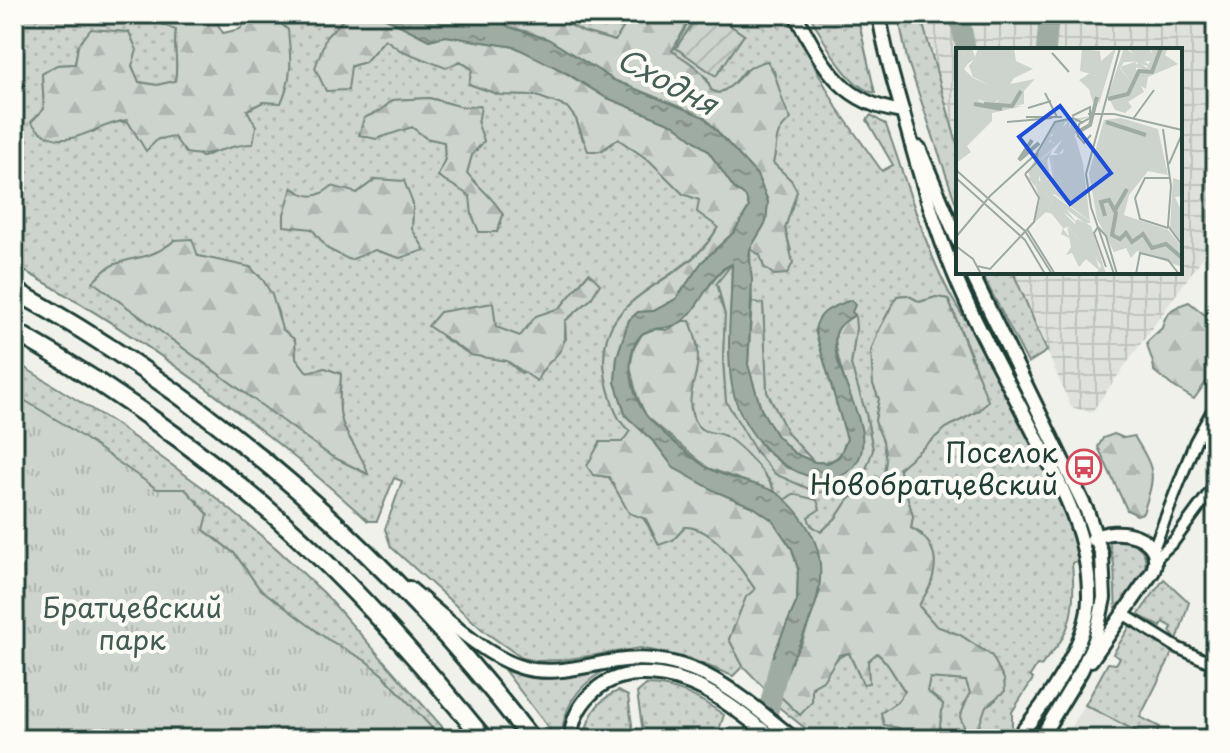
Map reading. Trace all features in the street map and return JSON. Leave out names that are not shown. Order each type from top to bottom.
[{"type":"highway","points":[[14,290],[108,346],[229,432],[298,489],[370,556],[473,669],[531,739]]},
{"type":"highway","points":[[14,331],[111,392],[211,464],[264,507],[329,565],[385,624],[484,739]]},
{"type":"main road","points":[[795,14],[827,69],[845,90],[868,104],[903,112]]},
{"type":"main road","points":[[879,14],[890,70],[933,222],[950,265],[1054,472],[1080,529],[1087,557]]},
{"type":"main road","points":[[903,112],[956,236]]},
{"type":"main road","points":[[972,274],[1097,536],[1105,576],[1103,609],[1095,640],[1081,671],[1040,739]]},
{"type":"main road","points":[[1018,739],[1080,638],[1087,618],[1089,598],[1088,547],[1097,536],[1127,533],[1146,541],[1154,554],[1153,571],[1103,646],[1081,671]]},
{"type":"main road","points":[[370,556],[476,642],[520,667],[549,671],[651,658],[684,664],[711,676],[791,736]]},
{"type":"main road","points":[[572,739],[576,714],[585,699],[611,679],[630,674],[655,674],[683,680],[721,699],[774,739]]},
{"type":"street","points":[[1154,554],[1195,442],[1216,404]]},
{"type":"street","points":[[1154,554],[1174,541],[1216,484]]},
{"type":"street","points":[[1125,615],[1178,648],[1216,665]]},
{"type":"shaded area","points":[[920,14],[1216,14],[1216,239],[1091,413],[1071,407],[1014,274],[1182,274],[1182,48],[956,48],[956,140]]},
{"type":"shaded area","points":[[1085,705],[1148,739],[1060,739]]},
{"type":"green space","points":[[14,14],[158,14],[160,23],[176,30],[175,81],[157,85],[139,82],[132,66],[78,46],[75,64],[57,65],[42,74],[44,109],[93,132],[112,123],[127,122],[158,139],[175,137],[202,157],[236,144],[253,144],[247,110],[263,102],[288,30],[271,14],[349,14],[326,37],[351,66],[365,62],[385,39],[407,50],[462,63],[473,69],[469,84],[500,95],[537,96],[567,107],[576,119],[583,140],[601,151],[618,139],[650,161],[683,194],[700,200],[718,227],[702,249],[640,295],[623,311],[610,330],[604,355],[608,388],[618,417],[630,431],[622,443],[600,442],[593,475],[609,477],[643,518],[652,534],[673,540],[685,527],[696,529],[716,541],[734,560],[755,589],[729,639],[743,666],[733,676],[688,658],[641,648],[562,660],[522,658],[485,632],[391,547],[385,529],[402,481],[394,478],[377,521],[368,521],[285,449],[198,382],[108,321],[14,265]],"holes":[[[429,98],[458,106],[475,121],[484,141],[472,155],[467,173],[503,215],[497,232],[472,215],[471,196],[438,176],[445,159],[444,142],[426,138],[412,127],[376,138],[364,118],[380,111],[393,100]],[[376,179],[413,204],[412,229],[400,258],[375,250],[328,249],[312,229],[293,188],[307,197],[357,193]],[[175,240],[198,256],[250,268],[263,280],[278,312],[281,329],[295,340],[296,358],[307,372],[325,368],[341,374],[340,414],[367,474],[331,456],[93,282],[111,266],[152,254]],[[588,274],[591,299],[565,321],[566,339],[544,365],[521,373],[507,361],[471,355],[442,337],[492,303],[496,327],[520,337],[536,316],[560,308]]]},
{"type":"green space","points":[[158,14],[212,14],[223,33],[240,29],[252,15],[271,14],[288,30],[288,85],[281,103],[263,102],[247,110],[256,126],[253,144],[195,154],[186,153],[174,137],[158,139],[146,151],[127,120],[65,139],[42,133],[31,122],[44,109],[42,74],[57,65],[75,64],[78,46],[91,29],[129,32],[137,50],[132,66],[139,82],[157,85],[175,81],[176,30],[160,23]]},
{"type":"green space","points":[[349,14],[378,14],[429,40],[446,36],[515,47],[539,57],[605,97],[675,125],[708,151],[734,188],[746,197],[749,207],[734,232],[702,262],[676,299],[654,311],[638,312],[629,320],[617,357],[615,382],[626,416],[655,443],[674,468],[773,520],[792,549],[798,569],[797,601],[775,651],[765,689],[743,666],[729,639],[746,597],[755,589],[734,560],[716,541],[696,529],[685,527],[673,540],[659,545],[646,519],[629,513],[609,477],[593,475],[587,466],[600,442],[622,442],[630,431],[618,417],[608,388],[604,355],[610,330],[623,311],[641,295],[702,249],[718,227],[697,212],[699,200],[683,194],[650,161],[618,139],[601,151],[588,151],[576,119],[567,107],[537,96],[500,95],[469,84],[472,69],[460,61],[446,68],[400,50],[385,39],[365,62],[351,66],[348,90],[326,91],[315,68],[326,37]]},
{"type":"green space","points":[[492,14],[550,14],[583,32],[615,41],[632,14],[689,14],[690,19],[672,51],[696,67],[711,90],[718,93],[731,86],[751,67],[767,61],[791,119],[778,134],[773,163],[791,180],[797,191],[785,228],[793,263],[787,274],[774,275],[764,267],[760,255],[750,249],[766,222],[768,201],[757,175],[704,117],[616,81],[532,33],[509,27]]},
{"type":"green space","points":[[550,14],[632,14],[615,41],[583,32]]},
{"type":"green space","points":[[689,14],[699,14],[676,48],[744,35],[714,14],[787,14],[837,108],[882,171],[893,165],[867,120],[871,115],[886,125],[922,230],[944,282],[1065,508],[1080,560],[1072,563],[1072,609],[1068,627],[1059,643],[1030,676],[1033,679],[1012,712],[1012,728],[1005,739],[938,739],[943,704],[927,691],[930,678],[966,681],[970,693],[963,705],[986,706],[996,700],[992,656],[960,635],[936,626],[919,606],[931,585],[922,534],[911,528],[913,516],[899,468],[946,428],[980,410],[973,360],[948,299],[936,297],[920,302],[907,295],[897,296],[878,332],[873,384],[879,399],[875,421],[883,441],[886,460],[884,475],[848,500],[836,518],[821,532],[811,525],[793,494],[785,500],[775,492],[754,462],[726,437],[702,431],[694,422],[689,397],[696,372],[698,346],[690,321],[683,321],[713,281],[732,264],[719,298],[725,315],[723,358],[726,401],[776,474],[818,493],[873,450],[851,365],[856,328],[815,330],[847,439],[836,458],[814,462],[788,434],[767,392],[763,304],[752,302],[750,249],[761,255],[764,267],[791,251],[785,228],[797,191],[791,180],[773,163],[778,135],[790,119],[784,109],[774,71],[745,70],[730,89],[718,94],[711,90],[707,78],[672,51],[690,20]]},
{"type":"green space","points":[[699,14],[714,14],[744,35],[716,76],[676,48]]},
{"type":"green space","points":[[809,14],[857,14],[875,93],[854,82],[845,72]]},
{"type":"green space","points":[[898,14],[920,14],[956,140],[956,204],[907,59]]},
{"type":"green space","points":[[429,98],[463,107],[481,106],[478,124],[484,141],[472,155],[467,173],[503,215],[497,232],[479,232],[472,215],[470,196],[438,176],[445,159],[444,142],[426,138],[412,127],[376,139],[359,135],[364,118],[380,111],[393,100]]},
{"type":"green space","points":[[376,179],[404,181],[413,204],[412,229],[425,250],[400,258],[375,250],[350,260],[328,249],[312,229],[284,226],[284,214],[292,188],[312,196],[332,186],[357,193]]},
{"type":"green space","points":[[192,239],[198,256],[250,267],[263,280],[272,295],[282,329],[295,340],[296,358],[307,372],[325,368],[341,374],[340,414],[368,474],[331,456],[93,282],[113,265],[152,254],[175,240]]},
{"type":"green space","points":[[732,264],[730,326],[744,418],[764,449],[787,468],[839,477],[862,433],[835,341],[839,327],[855,315],[851,365],[873,450],[865,472],[846,485],[818,493],[775,474],[756,452],[726,401],[723,358],[725,315],[717,283]]},
{"type":"green space","points":[[589,273],[600,284],[591,299],[565,321],[563,344],[537,381],[507,361],[471,355],[428,326],[440,312],[493,303],[496,327],[520,336],[536,316],[560,308]]},
{"type":"green space","points":[[982,274],[1014,274],[1047,351],[1028,363]]},
{"type":"green space","points":[[907,295],[920,302],[936,297],[948,299],[988,401],[980,410],[946,428],[899,468],[913,516],[911,528],[925,538],[933,551],[934,574],[919,606],[936,626],[960,635],[992,656],[1004,679],[1005,691],[986,706],[978,729],[965,729],[960,717],[970,693],[966,681],[930,678],[927,691],[943,704],[938,739],[906,739],[899,728],[884,725],[881,713],[897,702],[905,691],[877,653],[868,661],[869,683],[863,684],[849,653],[839,655],[823,681],[812,687],[812,702],[800,715],[779,695],[786,668],[802,642],[820,591],[793,509],[785,500],[793,494],[817,500],[820,509],[808,517],[811,525],[821,532],[836,518],[848,500],[884,476],[886,460],[875,421],[879,399],[873,384],[871,351],[897,296]]},
{"type":"green space","points":[[752,302],[763,304],[767,392],[788,434],[814,462],[794,453],[776,435],[761,409],[748,365]]},
{"type":"green space","points":[[1189,302],[1205,315],[1216,315],[1216,368],[1194,399],[1154,371],[1147,342],[1162,328],[1171,311]]},
{"type":"green space","points":[[683,321],[690,321],[697,348],[697,367],[690,400],[697,425],[702,430],[725,436],[739,446],[775,492],[708,468],[646,416],[630,367],[634,348],[642,334],[654,329],[667,330]]},
{"type":"green space","points":[[14,361],[114,423],[209,492],[276,548],[324,593],[453,739],[442,739],[384,676],[366,661],[327,639],[259,588],[235,554],[204,530],[204,509],[198,501],[165,490],[14,493]]},
{"type":"green space","name":"Братцевский парк","points":[[14,394],[62,423],[157,489],[185,489],[208,514],[204,530],[235,554],[259,588],[327,639],[366,661],[384,676],[442,739],[14,739]]},
{"type":"green space","points":[[1114,434],[1124,438],[1134,436],[1152,473],[1143,513],[1137,515],[1127,510],[1098,447],[1103,438]]},
{"type":"green space","points":[[1123,538],[1137,545],[1144,553],[1145,563],[1138,584],[1116,615],[1114,564],[1109,542]]},
{"type":"green space","points":[[1164,579],[1189,602],[1177,641],[1170,631],[1172,627],[1163,622],[1161,627],[1138,615]]},
{"type":"green space","points":[[1130,626],[1173,652],[1140,717],[1160,727],[1151,739],[1085,705],[1108,663],[1116,664],[1120,658],[1113,654]]},
{"type":"green space","points":[[849,653],[863,684],[867,661],[876,653],[892,671],[905,692],[881,713],[900,728],[906,739],[808,739],[802,734],[806,729],[776,705],[779,695],[800,715],[825,669],[840,656]]},
{"type":"green space","points":[[505,671],[552,679],[602,672],[578,692],[568,709],[562,739],[557,739]]},
{"type":"green space","points":[[646,685],[678,690],[706,703],[724,715],[719,730],[741,739],[644,739],[637,693]]},
{"type":"green space","points":[[618,691],[628,696],[634,739],[585,739],[594,710],[604,699]]},
{"type":"water","points":[[378,14],[417,14],[431,20],[466,14],[492,14],[509,27],[548,39],[616,81],[704,117],[757,175],[768,202],[766,222],[750,249],[749,257],[752,279],[748,365],[761,409],[776,435],[794,453],[814,462],[828,463],[839,457],[847,439],[815,330],[823,314],[833,307],[851,300],[855,305],[852,312],[855,315],[838,328],[835,345],[858,416],[862,451],[850,470],[832,478],[805,475],[778,460],[756,438],[739,410],[730,365],[732,264],[717,274],[688,316],[671,327],[645,332],[635,343],[632,353],[633,386],[641,407],[651,421],[706,467],[767,488],[781,496],[799,515],[813,538],[820,565],[816,603],[779,695],[765,689],[775,651],[797,601],[798,569],[792,549],[772,520],[755,508],[717,492],[674,468],[655,443],[626,416],[615,382],[617,357],[629,320],[638,312],[654,311],[676,299],[702,262],[734,232],[749,207],[746,197],[734,188],[708,151],[674,125],[605,97],[567,73],[515,47],[446,36],[429,40]]},
{"type":"waterway","points":[[959,14],[966,48]]},
{"type":"waterway","points":[[1046,48],[1049,14]]},
{"type":"waterway","name":"Сходня","points":[[762,739],[779,665]]},
{"type":"place","name":"Поселок Новобратцевский","points":[[1084,467]]}]
